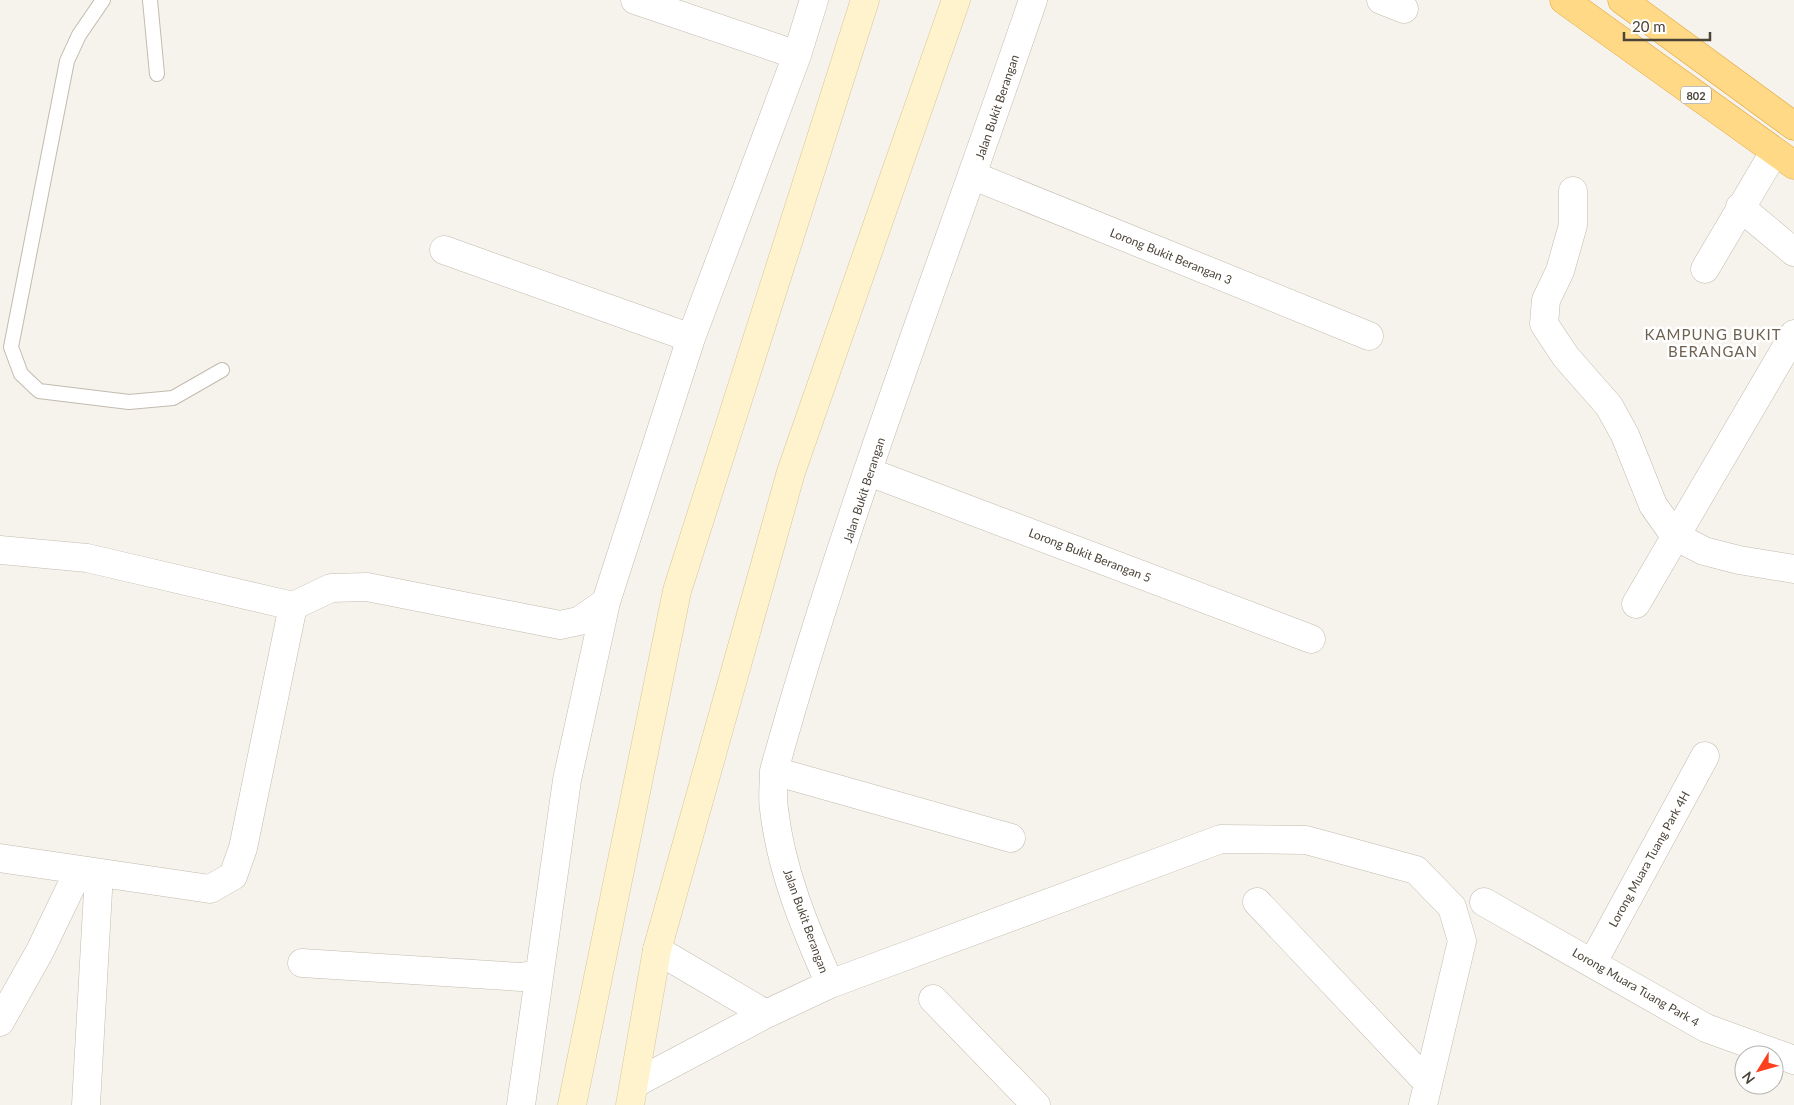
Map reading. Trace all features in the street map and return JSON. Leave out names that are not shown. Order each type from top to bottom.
[{"type":"highway","name":"802","points":[[1564,0],[1784,158]]},
{"type":"highway","name":"802","points":[[1622,0],[1794,126]]},
{"type":"main road","points":[[572,1105],[677,591],[865,0]]},
{"type":"main road","points":[[632,1095],[657,950],[791,472],[956,0]]},
{"type":"street","points":[[635,0],[797,54]]},
{"type":"street","points":[[521,1105],[538,974],[567,780],[606,602],[691,338],[797,54],[814,0]]},
{"type":"street","name":"Jalan Bukit Berangan","points":[[830,984],[793,893],[782,854],[774,808],[774,771],[869,472],[974,176],[1033,0]]},
{"type":"street","points":[[1705,269],[1740,207],[1784,158]]},
{"type":"street","name":"Lorong Bukit Berangan 3","points":[[974,176],[1369,336]]},
{"type":"street","points":[[1573,191],[1573,225],[1560,270],[1546,300],[1544,324],[1566,357],[1609,406],[1625,435],[1653,505],[1674,536],[1704,550],[1739,560],[1794,569]]},
{"type":"street","points":[[1740,207],[1794,252]]},
{"type":"street","points":[[444,250],[691,338]]},
{"type":"street","points":[[1636,604],[1674,536],[1794,334]]},
{"type":"street","name":"Lorong Bukit Berangan 5","points":[[869,472],[1311,639]]},
{"type":"street","points":[[0,550],[87,558],[293,606],[331,588],[367,587],[560,624],[579,621],[606,602]]},
{"type":"street","points":[[0,858],[210,889],[233,876],[243,848],[293,606]]},
{"type":"street","name":"Lorong Muara Tuang Park 4H","points":[[1592,962],[1705,756]]},
{"type":"street","points":[[774,771],[1011,838]]},
{"type":"street","points":[[632,1095],[766,1014],[830,984],[1221,839],[1306,840],[1416,870],[1452,907],[1462,941],[1426,1094]]},
{"type":"street","points":[[0,1022],[89,871]]},
{"type":"street","points":[[86,1105],[89,871]]},
{"type":"street","points":[[1257,902],[1426,1094]]},
{"type":"street","name":"Lorong Muara Tuang Park 4","points":[[1484,902],[1706,1028],[1794,1060]]},
{"type":"street","points":[[657,950],[766,1014]]},
{"type":"street","points":[[302,963],[521,977],[538,974]]},
{"type":"street","points":[[934,999],[1036,1105]]},
{"type":"lane","points":[[103,0],[79,35],[68,61],[11,347],[21,374],[39,391],[129,402],[173,398],[222,370]]},
{"type":"lane","points":[[150,0],[157,74]]},
{"type":"district","name":"KAMPUNG BUKIT BERANGAN","points":[[1713,342]]}]
